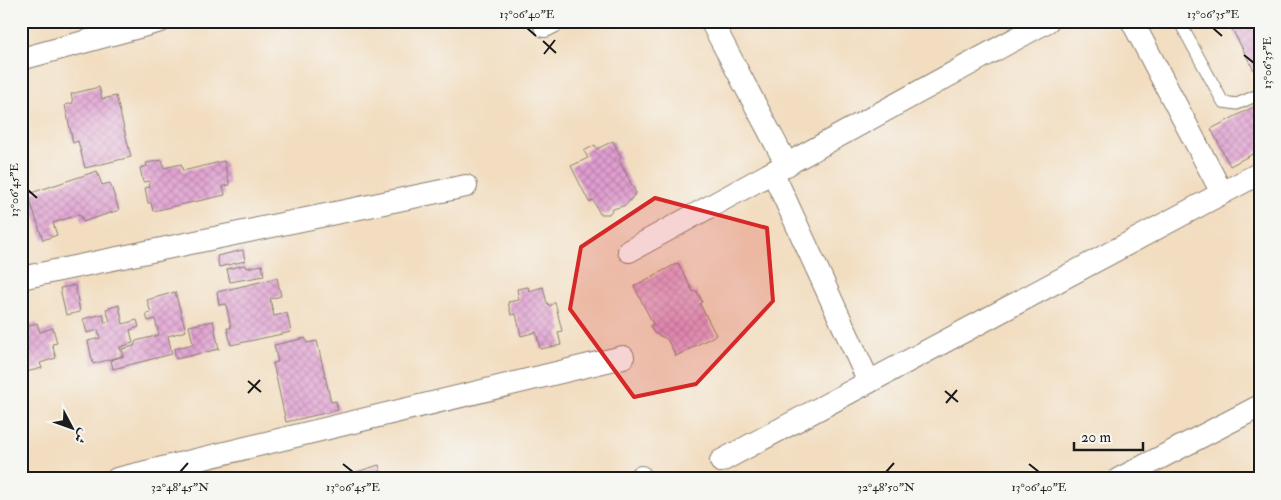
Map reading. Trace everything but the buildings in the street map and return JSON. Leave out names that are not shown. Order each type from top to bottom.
[{"type":"street","points":[[21,59],[161,21]]},
{"type":"street","points":[[711,21],[780,169],[869,382]]},
{"type":"street","points":[[629,251],[1048,21]]},
{"type":"street","points":[[1132,21],[1222,193]]},
{"type":"street","points":[[721,461],[1260,173]]},
{"type":"street","points":[[21,278],[466,186]]},
{"type":"street","points":[[117,479],[622,357]]},
{"type":"street","points":[[1120,479],[1260,406]]},
{"type":"lane","points":[[1178,21],[1224,102],[1237,104],[1260,94]]},
{"type":"highlighted area","points":[[655,198],[767,228],[773,301],[696,384],[634,397],[570,309],[581,247]]}]
